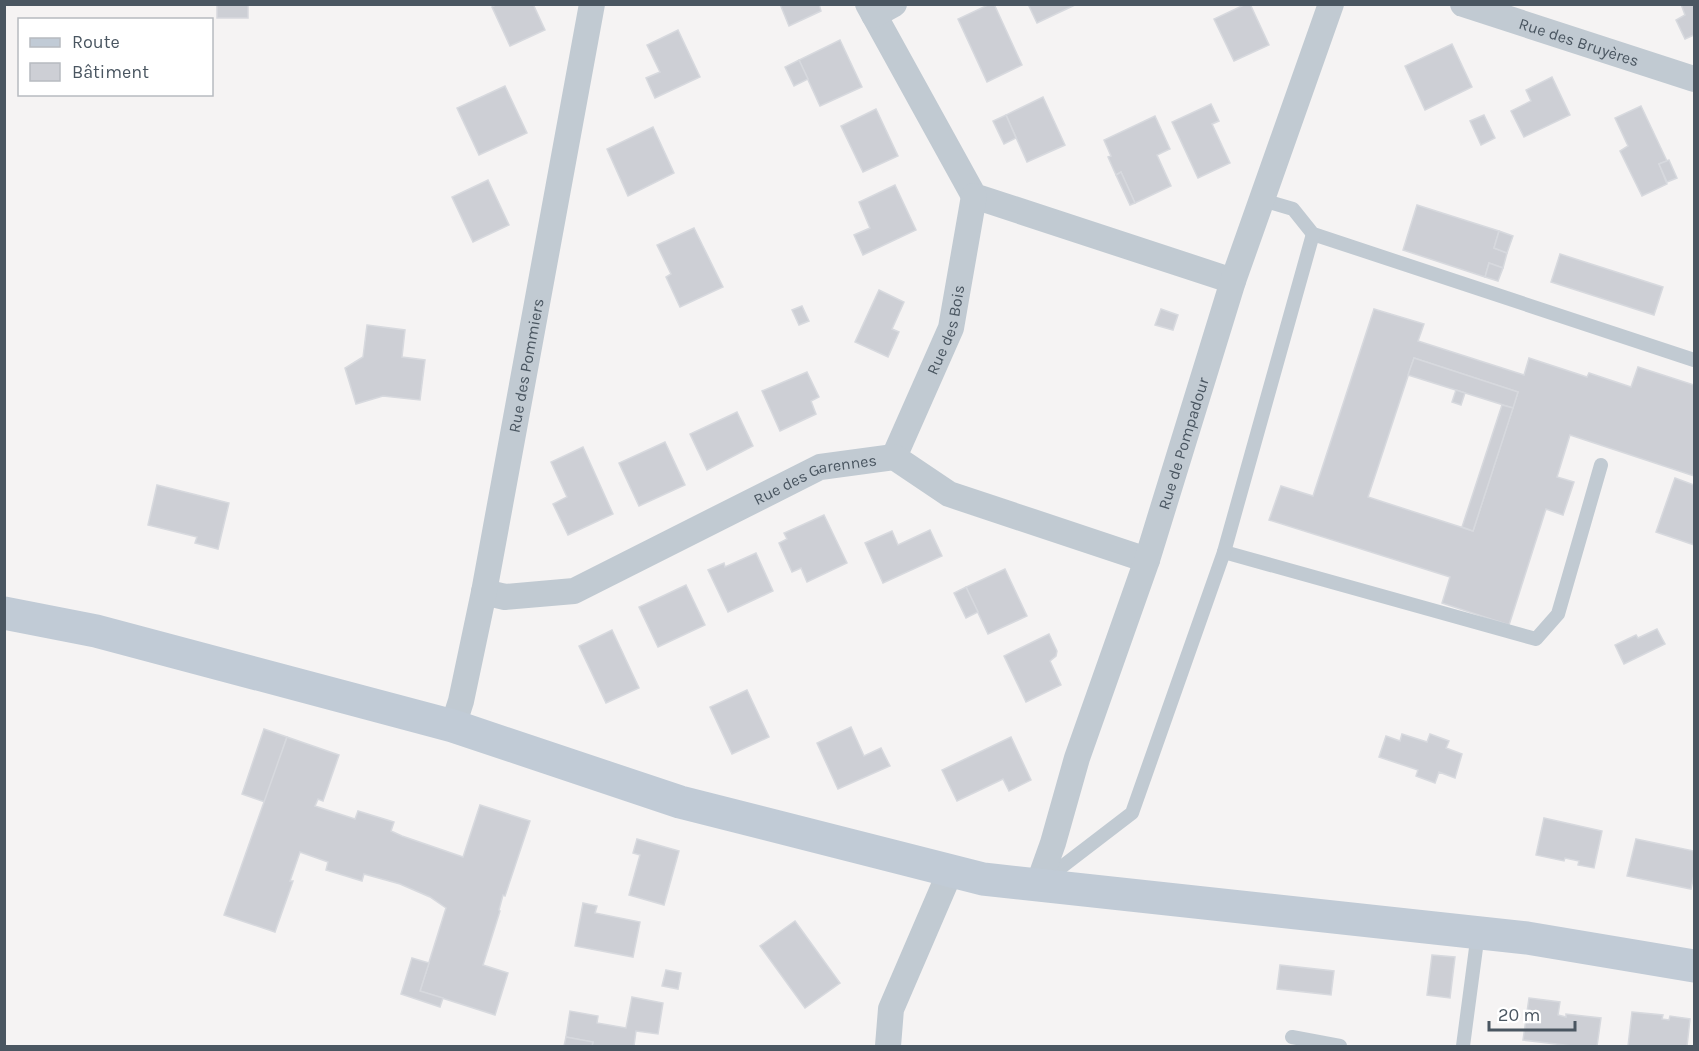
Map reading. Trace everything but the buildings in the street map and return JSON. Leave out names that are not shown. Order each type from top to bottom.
[{"type":"street","name":"Rue des Pommiers","points":[[453,726],[461,701],[484,592],[592,4]]},
{"type":"street","name":"Rue de Pompadour","points":[[1038,885],[1053,843],[1077,758],[1147,560],[1233,281],[1331,4]]},
{"type":"street","name":"Rue des Bruyères","points":[[1463,4],[1695,79]]},
{"type":"street","points":[[879,8],[974,196],[1233,281]]},
{"type":"street","name":"Rue des Bois","points":[[894,457],[951,327],[974,196]]},
{"type":"street","name":"Rue des Garennes","points":[[484,592],[505,597],[574,591],[820,467],[894,457],[949,494],[1147,560]]},
{"type":"street","points":[[4,614],[96,631],[453,726],[680,802],[983,879],[1527,938],[1695,966]]},
{"type":"street","points":[[888,1047],[891,1009],[950,872]]},
{"type":"lane","points":[[1262,200],[1293,209],[1312,234],[1695,360]]},
{"type":"lane","points":[[1038,885],[1132,813],[1224,552],[1312,234]]},
{"type":"lane","points":[[1224,552],[1536,639],[1558,614],[1601,465]]},
{"type":"lane","points":[[1463,1047],[1478,933]]},
{"type":"lane","points":[[1292,1037],[1340,1047]]}]
